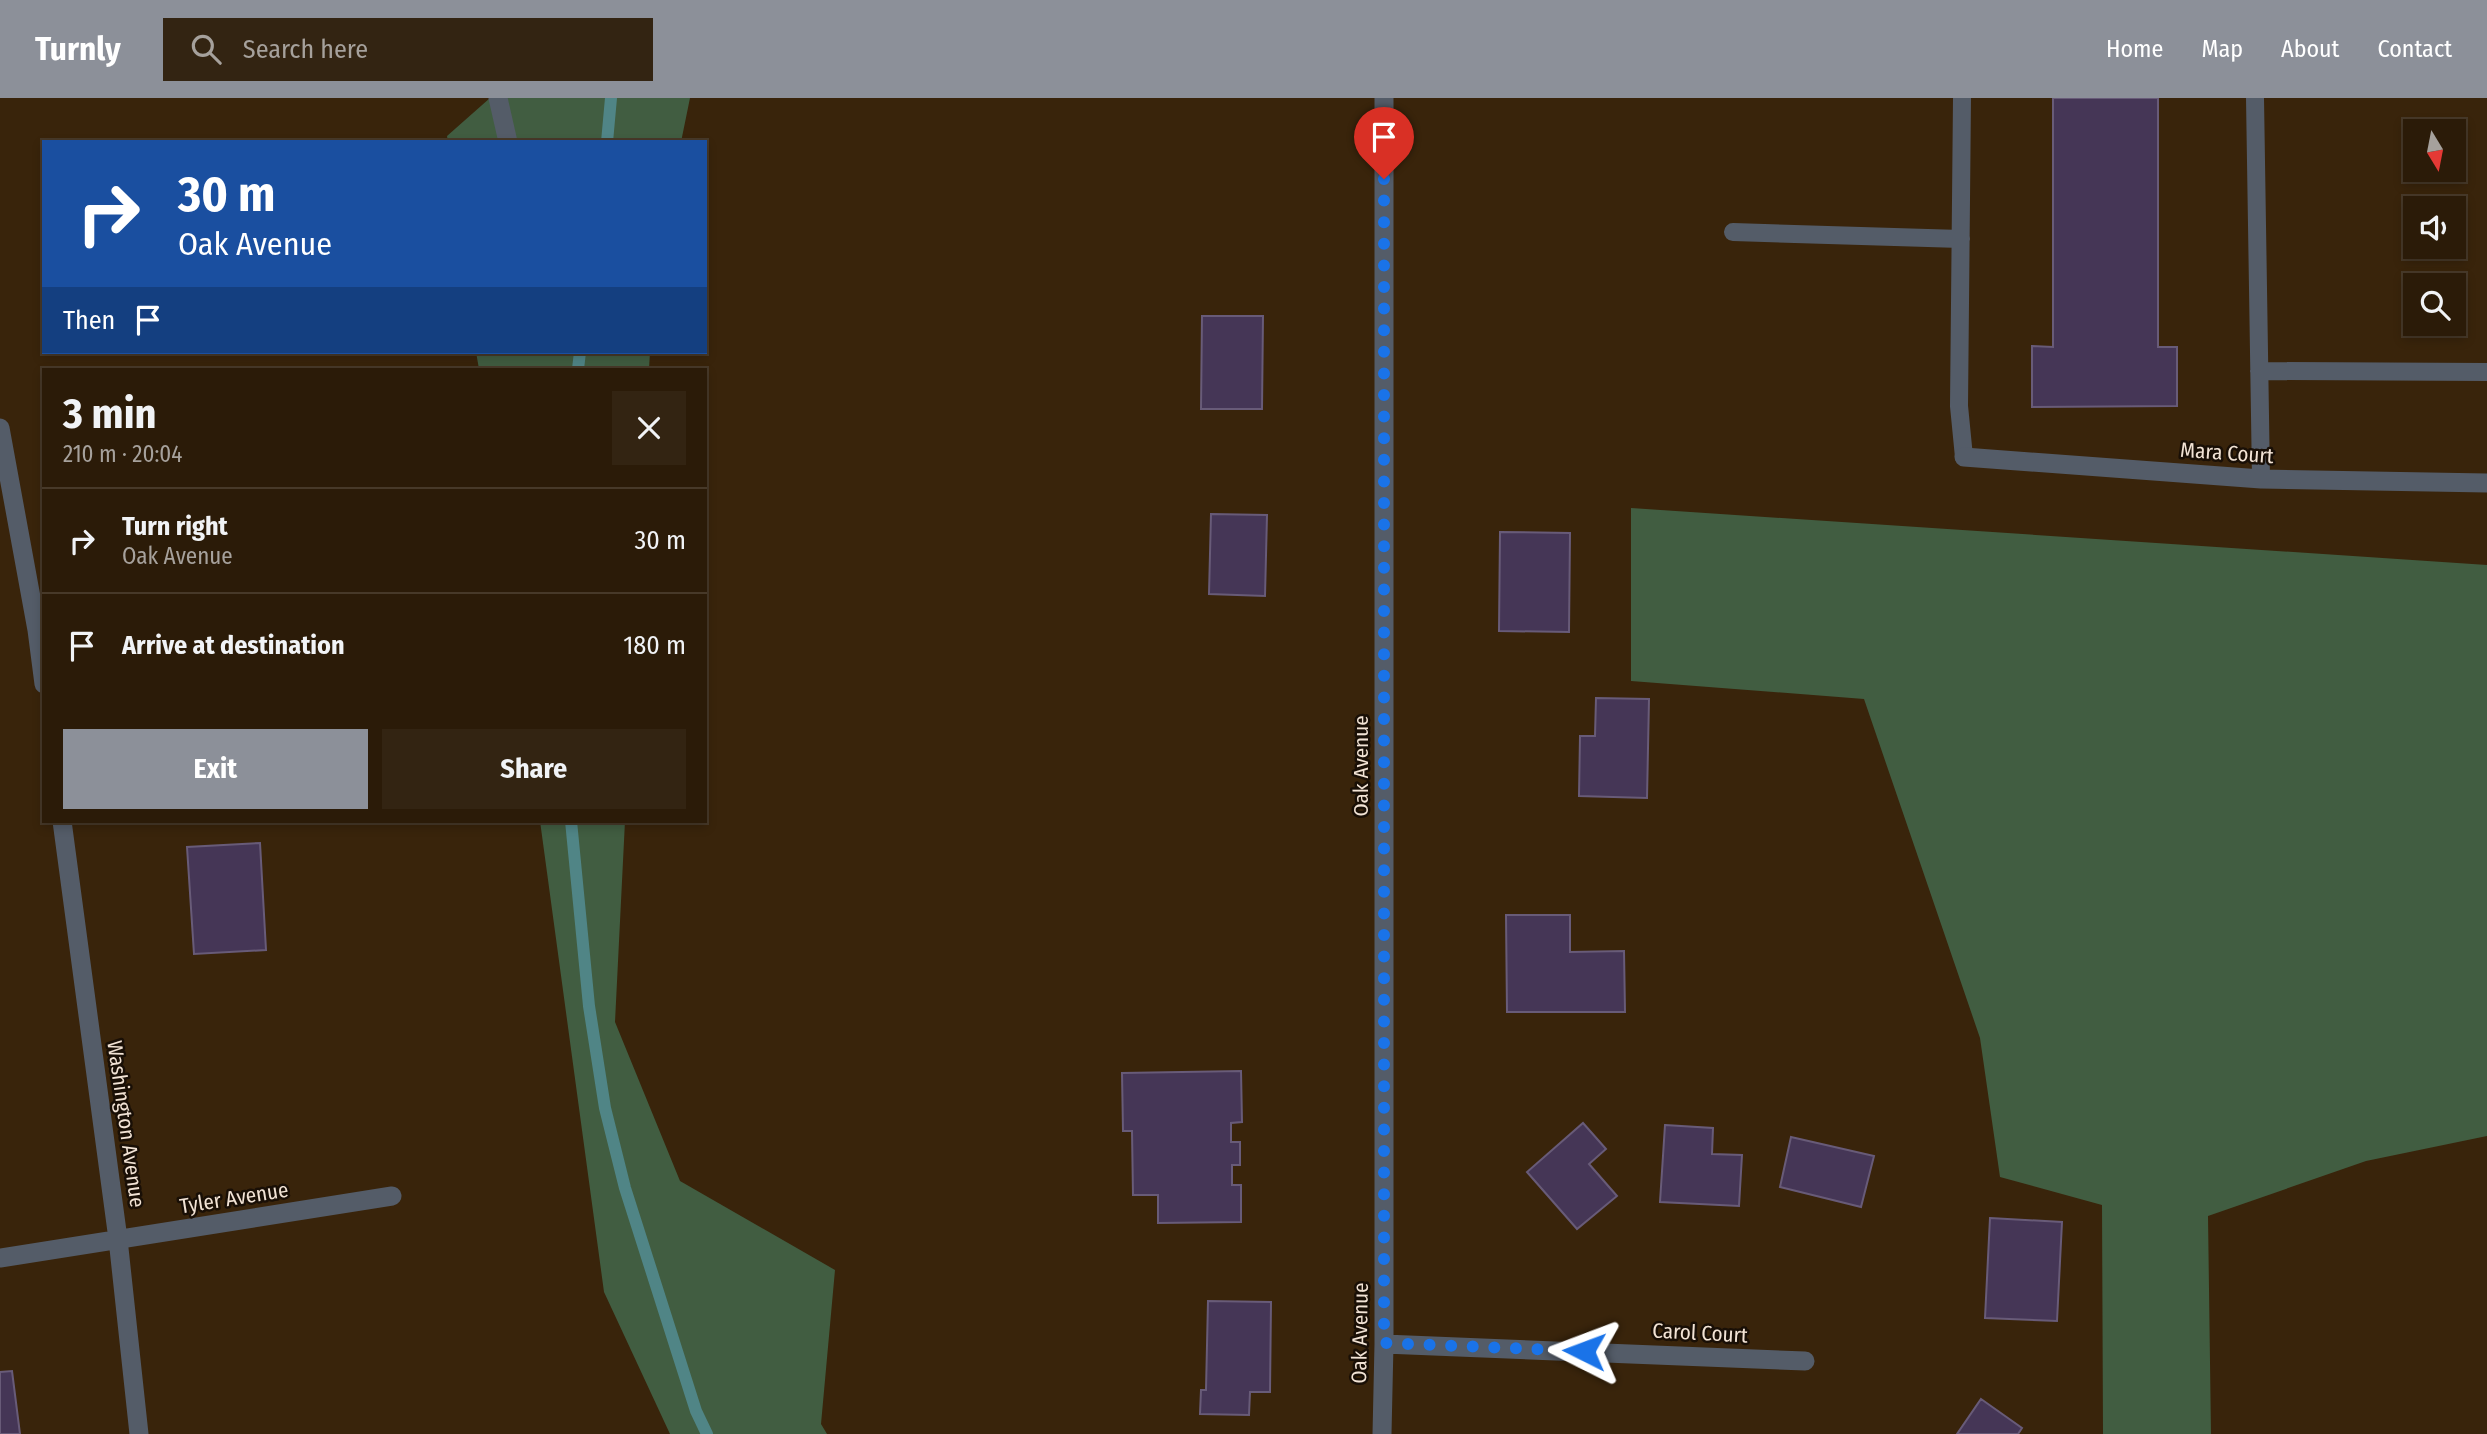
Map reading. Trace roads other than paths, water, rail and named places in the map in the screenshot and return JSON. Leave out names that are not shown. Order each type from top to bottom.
[{"type":"street","points":[[498,98],[508,140]]},
{"type":"street","name":"Oak Avenue","points":[[1382,1434],[1384,98]]},
{"type":"street","points":[[0,428],[42,669]]},
{"type":"street","name":"Mara Court","points":[[1964,457],[2261,479],[2487,483]]},
{"type":"street","name":"Washington Avenue","points":[[62,823],[118,1239],[139,1434]]},
{"type":"street","name":"Tyler Avenue","points":[[0,1258],[392,1196]]},
{"type":"street","name":"Carol Court","points":[[1384,1343],[1805,1361]]},
{"type":"lane","points":[[1962,98],[1959,406],[1964,457]]},
{"type":"lane","points":[[2255,98],[2261,479]]},
{"type":"lane","points":[[1733,232],[1961,239]]},
{"type":"lane","points":[[2259,371],[2487,372]]},
{"type":"waterway","points":[[607,140],[611,98]]},
{"type":"waterway","points":[[578,368],[580,354]]},
{"type":"waterway","points":[[571,823],[589,1006],[605,1108],[625,1188],[696,1411],[707,1434]]}]
